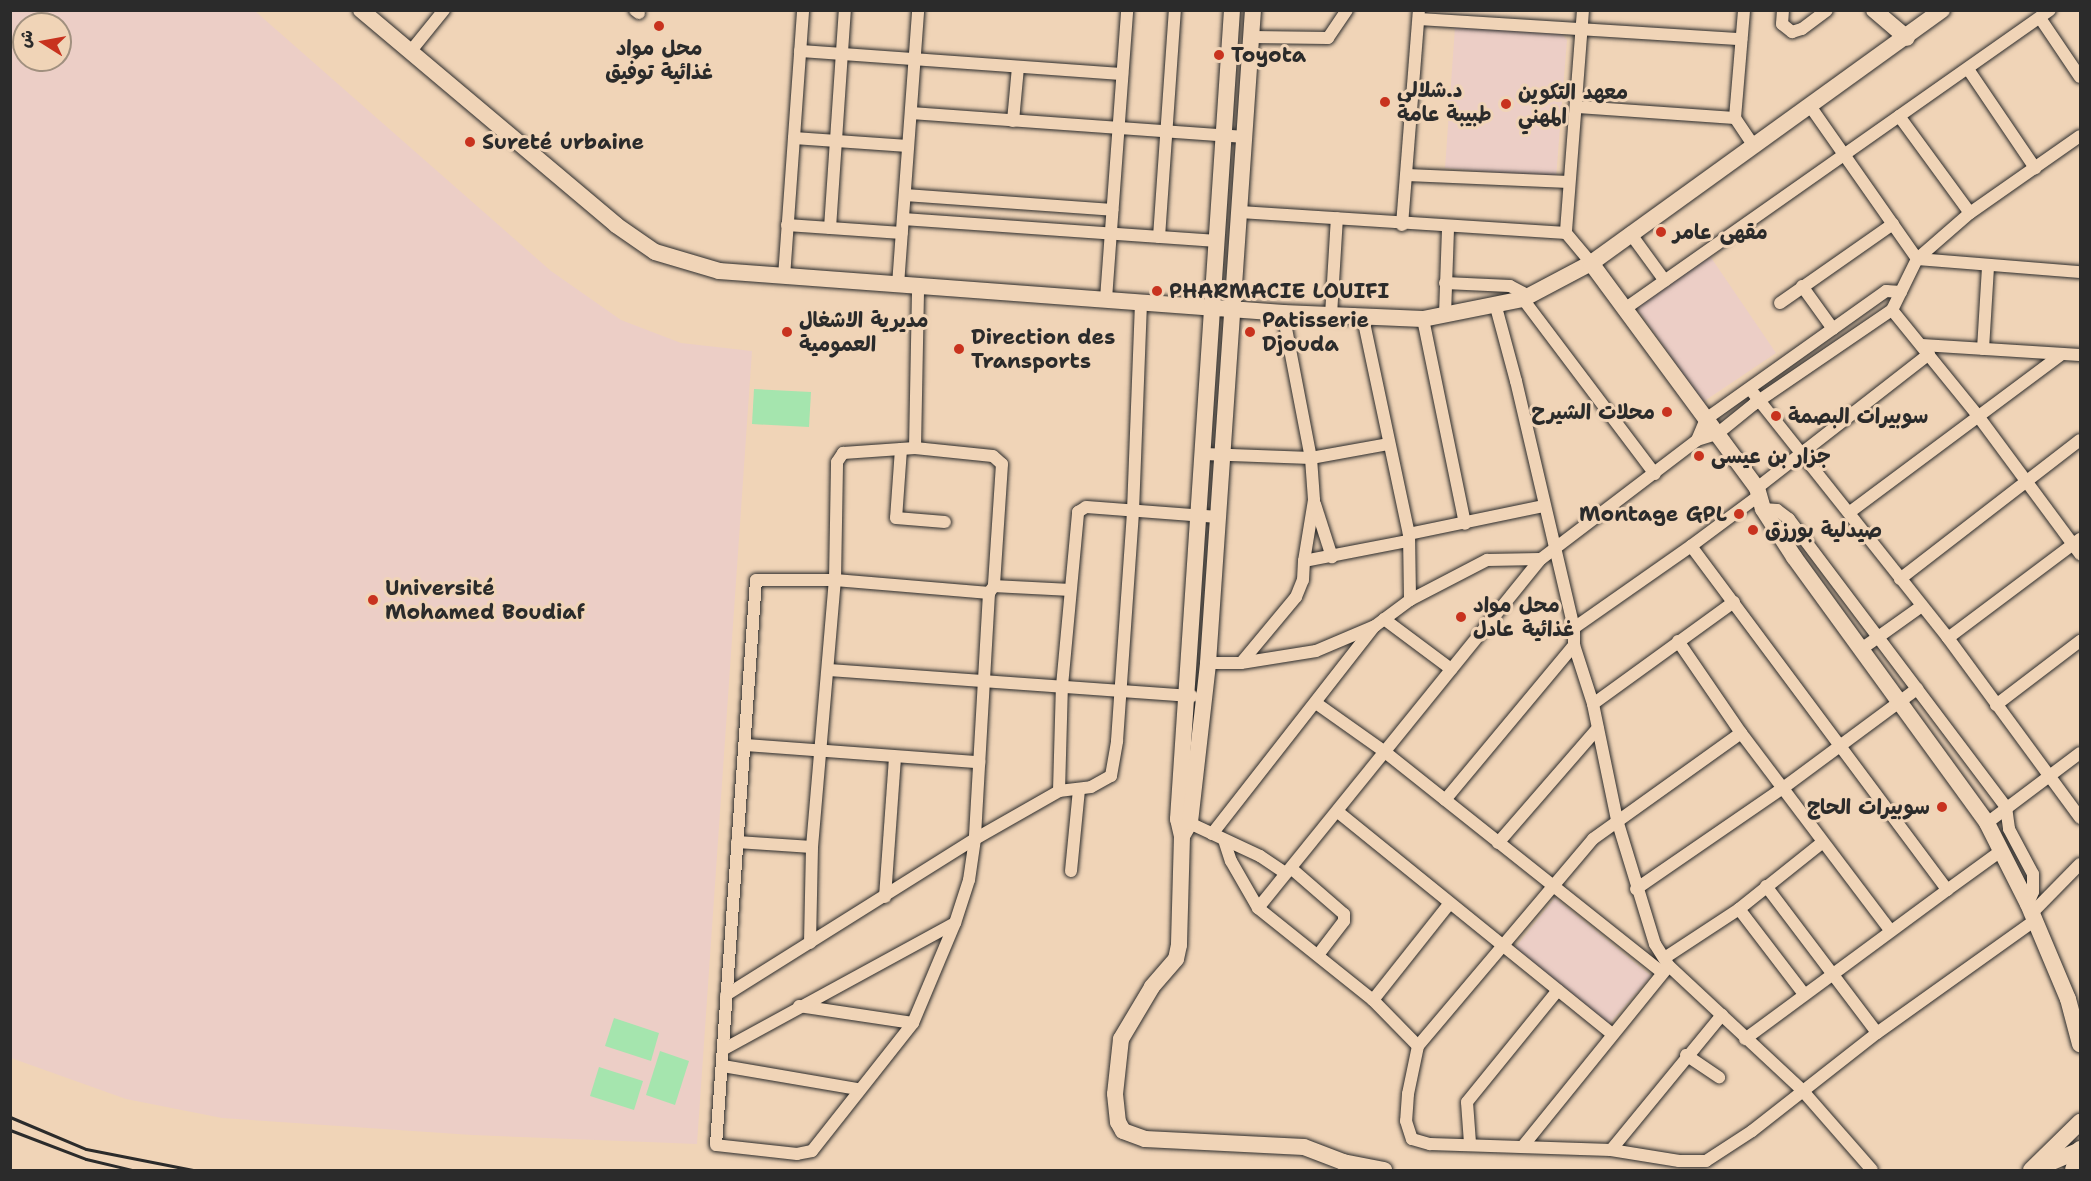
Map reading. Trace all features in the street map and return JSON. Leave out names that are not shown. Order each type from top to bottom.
[{"type":"main road","points":[[361,10],[616,225],[656,252],[719,271],[1141,302],[1214,305],[1283,313],[1423,319],[1496,307],[1526,298],[1591,263],[1630,233],[1907,38],[1942,10]]},
{"type":"main road","points":[[1232,10],[1199,517],[1197,696],[1184,826],[1179,945],[1176,959],[1152,987],[1121,1039],[1115,1094],[1118,1122],[1123,1131],[1145,1139],[1304,1147],[1343,1162],[1384,1170]]},
{"type":"main road","points":[[1197,696],[1208,663],[1225,455],[1253,10]]},
{"type":"main road","points":[[1875,10],[1907,38]]},
{"type":"main road","points":[[1591,263],[1717,434],[1810,578],[1987,823],[2031,913],[2068,999],[2080,1044]]},
{"type":"main road","points":[[2032,1170],[2080,1122]]},
{"type":"main road","points":[[2032,1170],[2080,1150]]},
{"type":"main road","points":[[2073,1170],[2080,1150]]},
{"type":"street","points":[[410,52],[444,10]]},
{"type":"street","points":[[784,277],[803,10]]},
{"type":"street","points":[[830,228],[845,10]]},
{"type":"street","points":[[898,285],[918,10]]},
{"type":"street","points":[[1106,299],[1127,10]]},
{"type":"street","points":[[1158,237],[1175,10]]},
{"type":"street","points":[[1252,37],[1328,38],[1347,10]]},
{"type":"street","points":[[1583,10],[1578,107],[1569,182],[1566,233],[1591,263]]},
{"type":"street","points":[[1744,10],[1735,118],[1754,145]]},
{"type":"street","points":[[1783,10],[1782,24],[1792,32],[1802,29],[1827,10]]},
{"type":"street","points":[[1626,308],[2045,14],[2080,76]]},
{"type":"street","points":[[1402,225],[1419,15],[1741,39]]},
{"type":"street","points":[[800,51],[1122,74]]},
{"type":"street","points":[[1013,121],[1018,67]]},
{"type":"street","points":[[1968,69],[2035,168]]},
{"type":"street","points":[[1810,106],[1847,155],[1917,259],[1988,267],[2080,272]]},
{"type":"street","points":[[1578,107],[1735,118]]},
{"type":"street","points":[[911,113],[1245,137]]},
{"type":"street","points":[[1899,116],[1970,213]]},
{"type":"street","points":[[1258,908],[1338,812],[1451,669],[1531,575],[1541,559],[1655,474],[1696,440],[1717,434],[1892,310],[1917,259],[1970,213],[2080,136]]},
{"type":"street","points":[[794,138],[908,146]]},
{"type":"street","points":[[1407,175],[1569,182]]},
{"type":"street","points":[[905,195],[1112,210]]},
{"type":"street","points":[[1240,213],[1337,218],[1448,228],[1566,233]]},
{"type":"street","points":[[1331,315],[1337,218]]},
{"type":"street","points":[[903,219],[1217,241]]},
{"type":"street","points":[[1780,303],[1893,224]]},
{"type":"street","points":[[788,225],[902,233]]},
{"type":"street","points":[[1445,315],[1448,228]]},
{"type":"street","points":[[1630,233],[1665,281]]},
{"type":"street","points":[[1983,349],[1988,267]]},
{"type":"street","points":[[1445,283],[1510,286],[1526,298],[1655,474]]},
{"type":"street","points":[[915,448],[918,286]]},
{"type":"street","points":[[1802,286],[1833,329]]},
{"type":"street","points":[[1696,440],[1706,420],[1750,388],[1887,291],[1900,292]]},
{"type":"street","points":[[726,995],[975,839],[1059,791],[1079,790],[1112,776],[1133,511],[1141,302]]},
{"type":"street","points":[[1496,307],[1516,381],[1543,506],[1574,628],[1574,645],[1593,704],[1617,820],[1636,889],[1655,944],[1666,965]]},
{"type":"street","points":[[1892,310],[1926,350],[2078,546],[1948,638]]},
{"type":"street","points":[[1241,663],[1296,597],[1303,580],[1314,500],[1311,458],[1283,313]]},
{"type":"street","points":[[1363,318],[1409,537],[1410,600]]},
{"type":"street","points":[[1423,319],[1465,524]]},
{"type":"street","points":[[1574,628],[1759,498],[1803,452],[1926,350],[1983,349],[2080,355]]},
{"type":"street","points":[[1850,513],[2062,354]]},
{"type":"street","points":[[1750,388],[1763,400],[1948,638],[2080,818]]},
{"type":"street","points":[[1900,579],[2080,440]]},
{"type":"street","points":[[1204,454],[1311,458],[1388,444]]},
{"type":"street","points":[[810,943],[812,847],[835,580],[840,456],[915,448],[993,456],[1002,464],[992,590],[985,679],[979,762],[975,839],[969,880],[955,923],[913,1023],[858,1089],[818,1144],[806,1153],[720,1146],[714,1141],[723,1066],[726,995],[756,580],[835,580],[992,590],[1070,590]]},
{"type":"street","points":[[901,449],[896,518],[945,522]]},
{"type":"street","points":[[1759,498],[1789,519],[1826,565],[2006,807],[2009,829],[2033,874],[2031,913]]},
{"type":"street","points":[[1314,500],[1332,557]]},
{"type":"street","points":[[1304,561],[1332,557],[1543,506]]},
{"type":"street","points":[[1059,791],[1062,686],[1070,590],[1081,508],[1219,517]]},
{"type":"street","points":[[1691,546],[1947,890]]},
{"type":"street","points":[[1513,558],[1531,575]]},
{"type":"street","points":[[1208,663],[1241,663],[1316,651],[1379,622],[1410,600],[1487,560],[1541,559]]},
{"type":"street","points":[[1810,578],[1826,565]]},
{"type":"street","points":[[1593,704],[1734,602]]},
{"type":"street","points":[[1860,650],[1922,606]]},
{"type":"street","points":[[1379,622],[1451,669]]},
{"type":"street","points":[[1212,834],[1379,622]]},
{"type":"street","points":[[1678,641],[1741,733],[1891,931]]},
{"type":"street","points":[[1996,705],[2080,641]]},
{"type":"street","points":[[1445,800],[1574,645]]},
{"type":"street","points":[[828,670],[985,679],[1197,696]]},
{"type":"street","points":[[1636,889],[1783,788],[1900,704],[1917,689]]},
{"type":"street","points":[[1316,703],[1384,752],[1552,887],[1666,965],[1802,1090],[1872,1170]]},
{"type":"street","points":[[1916,723],[1935,712]]},
{"type":"street","points":[[1498,843],[1598,728]]},
{"type":"street","points":[[1741,733],[1593,839],[1418,1046],[1408,1094],[1408,1133],[1412,1139],[1430,1144],[1470,1143],[1611,1150],[1679,1161],[1706,1161],[1752,1131],[2031,913],[2080,864]]},
{"type":"street","points":[[745,745],[979,762]]},
{"type":"street","points":[[1987,823],[2080,753]]},
{"type":"street","points":[[885,897],[895,757]]},
{"type":"street","points":[[1071,871],[1079,790]]},
{"type":"street","points":[[1338,812],[1612,1034]]},
{"type":"street","points":[[1184,826],[1212,834],[1288,871],[1344,914],[1344,921],[1318,955]]},
{"type":"street","points":[[1224,840],[1231,861],[1258,908],[1372,1000],[1418,1046]]},
{"type":"street","points":[[737,842],[812,847]]},
{"type":"street","points":[[1523,1146],[1666,965],[1823,842]]},
{"type":"street","points":[[1745,1039],[2002,850]]},
{"type":"street","points":[[1766,886],[1877,1033]]},
{"type":"street","points":[[1372,1000],[1449,904]]},
{"type":"street","points":[[1738,909],[1804,994]]},
{"type":"street","points":[[724,1049],[799,1006],[955,923]]},
{"type":"street","points":[[1470,1143],[1467,1102],[1558,990]]},
{"type":"street","points":[[799,1006],[913,1023]]},
{"type":"street","points":[[1611,1150],[1686,1055],[1722,1015]]},
{"type":"street","points":[[1686,1055],[1719,1077]]},
{"type":"street","points":[[723,1066],[858,1089]]},
{"type":"shaded area","name":"Université Mohamed Boudiaf","points":[[10,11],[255,11],[551,271],[621,320],[681,343],[752,351],[697,1144],[472,1135],[222,1118],[126,1099],[11,1058]]},
{"type":"shaded area","name":"معهد التكوين المهني","points":[[1455,27],[1561,33],[1567,40],[1556,178],[1445,168]]},
{"type":"shaded area","points":[[1710,256],[1776,353],[1703,402],[1636,307]]},
{"type":"shaded area","points":[[1555,898],[1651,976],[1609,1024],[1515,948]]},
{"type":"green space","points":[[754,389],[811,392],[809,427],[752,424]]},
{"type":"green space","points":[[614,1018],[659,1033],[651,1061],[605,1046]]},
{"type":"green space","points":[[660,1051],[689,1061],[675,1105],[646,1095]]},
{"type":"green space","points":[[599,1067],[643,1081],[634,1110],[590,1096]]},
{"type":"railway","points":[[10,1117],[86,1149],[193,1170]]},
{"type":"railway","points":[[10,1130],[86,1159],[132,1170]]},
{"type":"place","name":"محل مواد غذائية توفيق","points":[[659,26]]},
{"type":"place","name":"Toyota","points":[[1219,55]]},
{"type":"place","name":"د.شلالي طبيبة عامة","points":[[1385,102]]},
{"type":"place","name":"معهد التكوين المهني","points":[[1506,104]]},
{"type":"place","name":"Sureté urbaine","points":[[470,142]]},
{"type":"place","name":"مقهى عامر","points":[[1661,232]]},
{"type":"place","name":"PHARMACIE LOUIFI","points":[[1157,291]]},
{"type":"place","name":"مديرية الاشغال العمومية","points":[[787,332]]},
{"type":"place","name":"Patisserie Djouda","points":[[1250,332]]},
{"type":"place","name":"Direction des Transports","points":[[959,349]]},
{"type":"place","name":"محلات الشيرح","points":[[1667,412]]},
{"type":"place","name":"سوبيرات البصمة","points":[[1776,416]]},
{"type":"place","name":"جزار بن عيسى","points":[[1699,456]]},
{"type":"place","name":"Montage GPL","points":[[1739,514]]},
{"type":"place","name":"صيدلية بورزق","points":[[1753,530]]},
{"type":"place","name":"Université Mohamed Boudiaf","points":[[373,600]]},
{"type":"place","name":"محل مواد غذائية عادل","points":[[1461,617]]},
{"type":"place","name":"سوبيرات الحاج","points":[[1942,807]]}]
